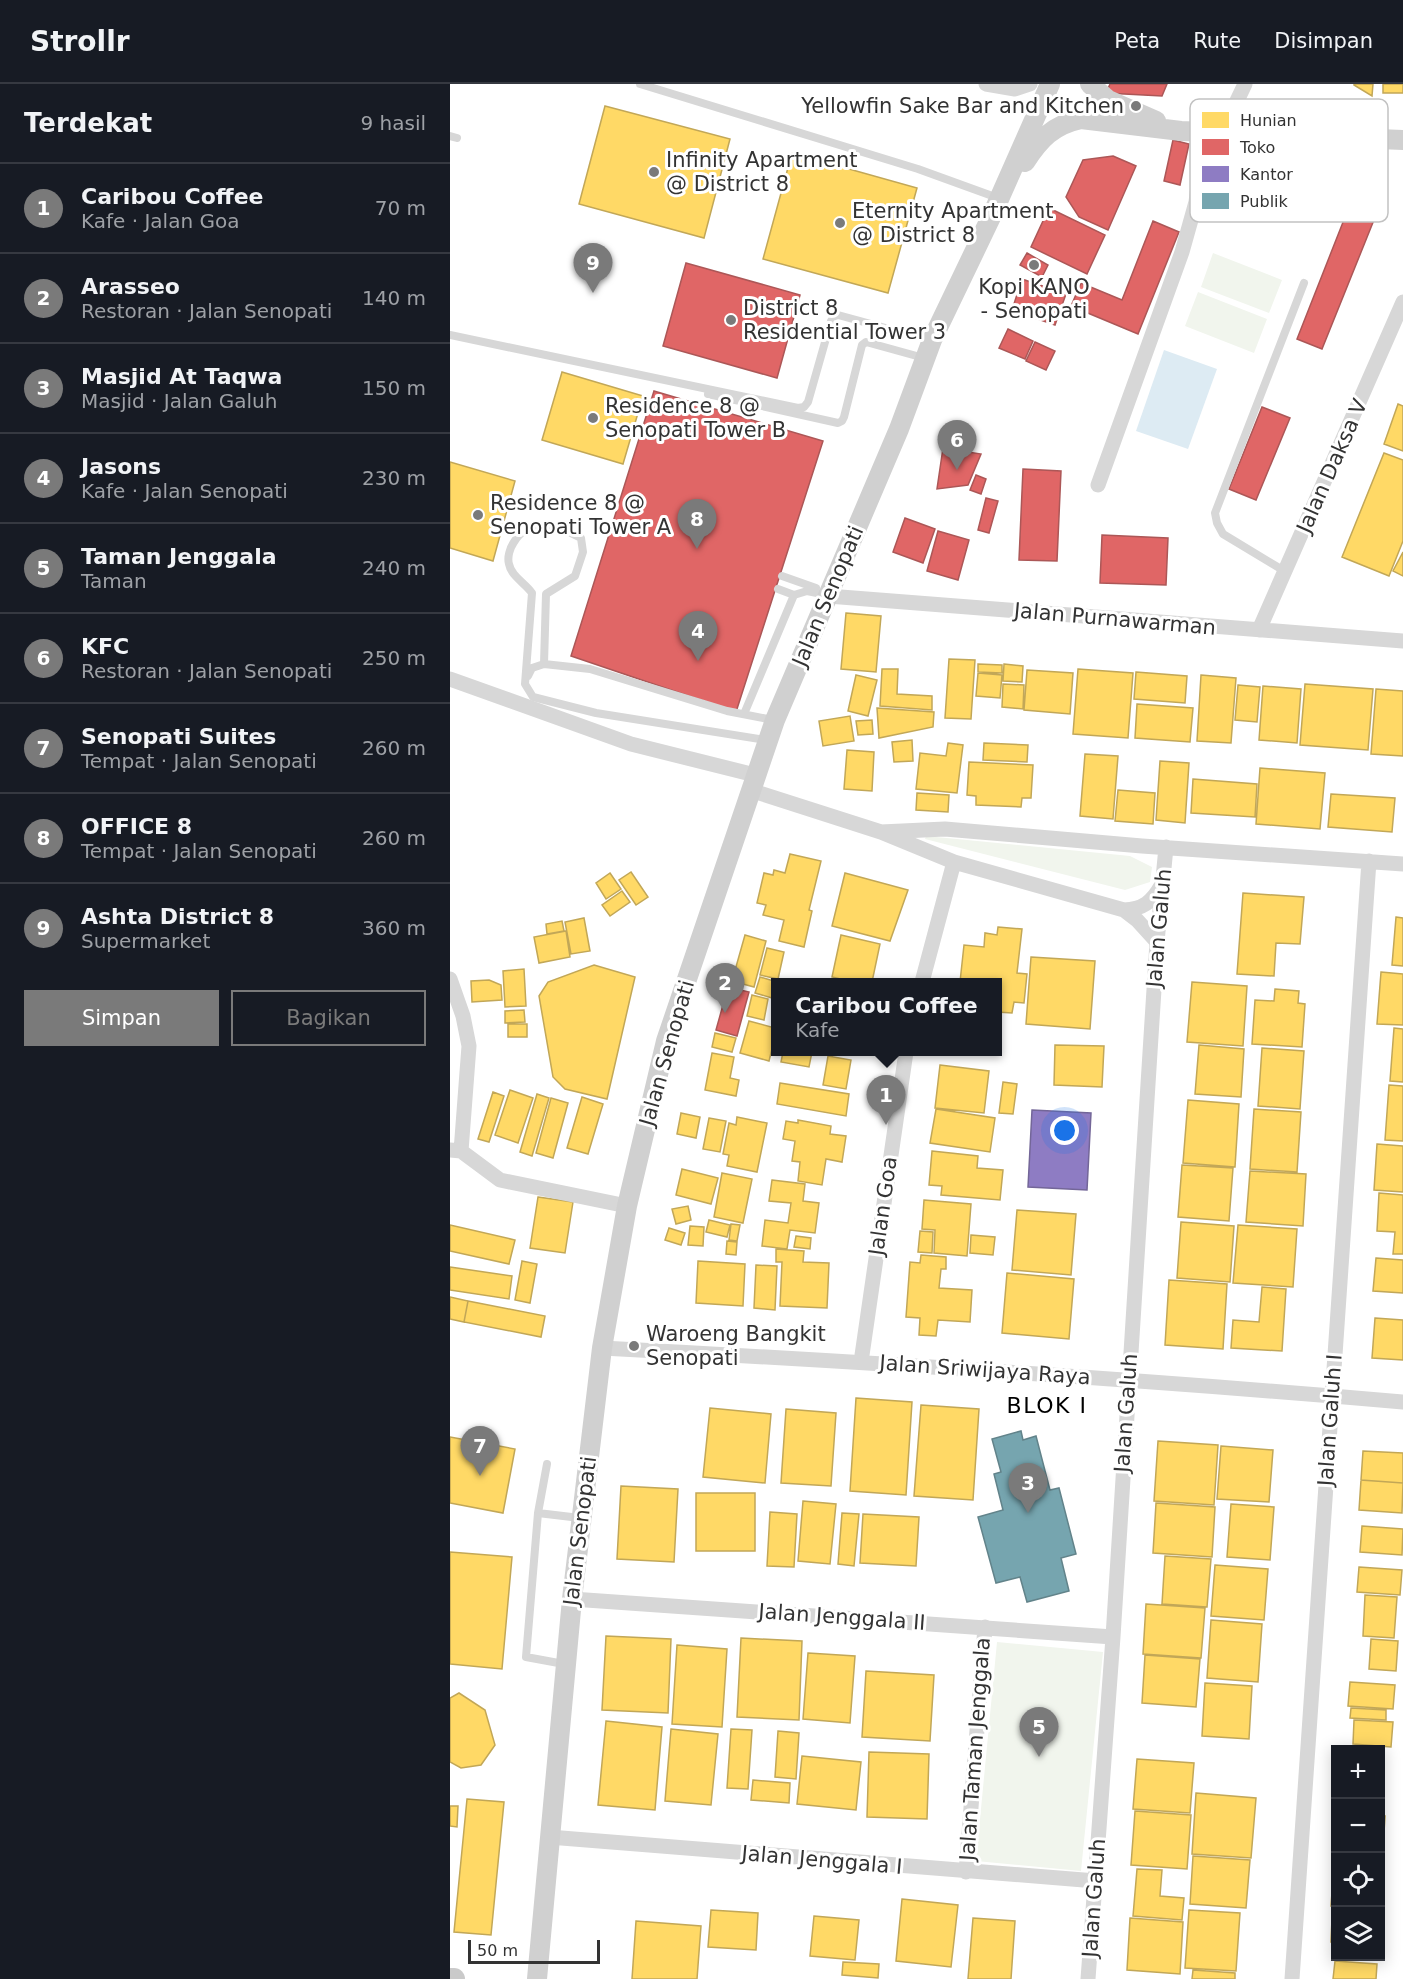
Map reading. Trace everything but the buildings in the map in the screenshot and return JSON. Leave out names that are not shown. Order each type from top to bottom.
[{"type":"main road","name":"Jalan Senopati","points":[[537,1979],[572,1599],[602,1348],[627,1206],[666,1041],[752,782],[775,720],[899,429],[929,349],[1050,84]]},
{"type":"main road","points":[[1090,84],[1108,99],[1181,131]]},
{"type":"main road","points":[[999,198],[1037,144],[1066,122],[1088,119],[1190,132]]},
{"type":"main road","points":[[1388,140],[1403,140]]},
{"type":"street","points":[[986,84],[1015,89],[1030,84]]},
{"type":"street","points":[[1238,99],[1245,84]]},
{"type":"street","points":[[1098,485],[1182,252],[1190,222]]},
{"type":"street","name":"Jalan Daksa V","points":[[1259,630],[1403,302]]},
{"type":"street","name":"Jalan Purnawarman","points":[[828,594],[1403,641]]},
{"type":"street","points":[[450,679],[631,744],[752,782],[954,862],[1124,910],[1136,909],[1147,904],[1156,896],[1162,885],[1159,863],[1142,846]]},
{"type":"street","points":[[881,832],[945,829],[1142,846],[1403,864]]},
{"type":"street","points":[[915,847],[914,834],[918,830]]},
{"type":"street","name":"Jalan Galuh","points":[[1088,1979],[1113,1637],[1157,942],[1166,847]]},
{"type":"street","name":"Jalan Galuh I","points":[[1292,1979],[1369,861]]},
{"type":"street","points":[[923,978],[954,862]]},
{"type":"street","points":[[1124,910],[1137,920],[1157,942]]},
{"type":"street","points":[[450,979],[463,1016],[469,1046],[455,1150],[500,1180],[627,1206]]},
{"type":"street","name":"Jalan Goa","points":[[861,1362],[905,1056]]},
{"type":"street","name":"Jalan Sriwijaya Raya","points":[[602,1348],[1128,1380],[1403,1402]]},
{"type":"street","name":"Jalan Jenggala II","points":[[572,1599],[1113,1637]]},
{"type":"street","name":"Jalan Taman Jenggala","points":[[966,1872],[985,1627]]},
{"type":"street","name":"Jalan Jenggala I","points":[[549,1837],[1096,1881]]},
{"type":"lane","points":[[640,84],[918,169],[999,198]]},
{"type":"lane","points":[[1286,572],[1223,534],[1215,513],[1304,283]]},
{"type":"lane","points":[[450,337],[798,408],[804,407],[808,402],[834,316],[838,315],[929,349]]},
{"type":"lane","points":[[450,337],[838,423],[844,417],[862,345],[866,342],[929,349]]},
{"type":"lane","points":[[544,664],[546,594],[575,576],[583,552],[581,537],[562,528],[541,524],[521,532],[510,548],[508,563],[512,573],[526,584],[532,593],[525,684],[533,697],[596,713],[767,741]]},
{"type":"lane","points":[[782,576],[828,594]]},
{"type":"lane","points":[[778,589],[794,594],[807,591],[828,594]]},
{"type":"lane","points":[[744,714],[794,594]]},
{"type":"lane","points":[[525,684],[530,671],[544,664],[590,669],[726,711],[775,720]]},
{"type":"lane","points":[[547,1464],[538,1513],[526,1657],[566,1664]]},
{"type":"lane","points":[[538,1513],[582,1518]]},
{"type":"shaded area","points":[[1213,253],[1282,280],[1269,313],[1201,287]]},
{"type":"shaded area","points":[[1198,292],[1267,319],[1254,353],[1185,326]]},
{"type":"shaded area","points":[[1164,350],[1217,369],[1188,449],[1136,431]]},
{"type":"shaded area","points":[[926,836],[1130,856],[1152,867],[1150,882],[1125,890],[925,839]]},
{"type":"shaded area","points":[[997,1642],[1103,1652],[1081,1871],[976,1861]]},
{"type":"place","name":"Yellowfin Sake Bar and Kitchen","points":[[1136,106]]},
{"type":"place","name":"Infinity Apartment @ District 8","points":[[654,172]]},
{"type":"place","name":"Eternity Apartment @ District 8","points":[[840,223]]},
{"type":"place","name":"Kopi KANO - Senopati","points":[[1034,265]]},
{"type":"place","name":"Ashta District 8","points":[[593,293]]},
{"type":"place","name":"District 8 Residential Tower 3","points":[[731,320]]},
{"type":"place","name":"Residence 8 @ Senopati Tower B","points":[[593,418]]},
{"type":"place","name":"KFC","points":[[957,470]]},
{"type":"place","name":"Residence 8 @ Senopati Tower A","points":[[478,515]]},
{"type":"place","name":"OFFICE 8","points":[[697,549]]},
{"type":"place","name":"Jasons","points":[[698,661]]},
{"type":"place","name":"Arasseo","points":[[725,1013]]},
{"type":"place","name":"Caribou Coffee","points":[[886,1125]]},
{"type":"place","name":"Waroeng Bangkit Senopati","points":[[634,1346]]},
{"type":"place","name":"Senopati Suites","points":[[480,1476]]},
{"type":"place","name":"Masjid At Taqwa","points":[[1028,1513]]},
{"type":"place","name":"Taman Jenggala","points":[[1039,1757]]},
{"type":"district","name":"BLOK I","points":[[1047,1405]]}]
